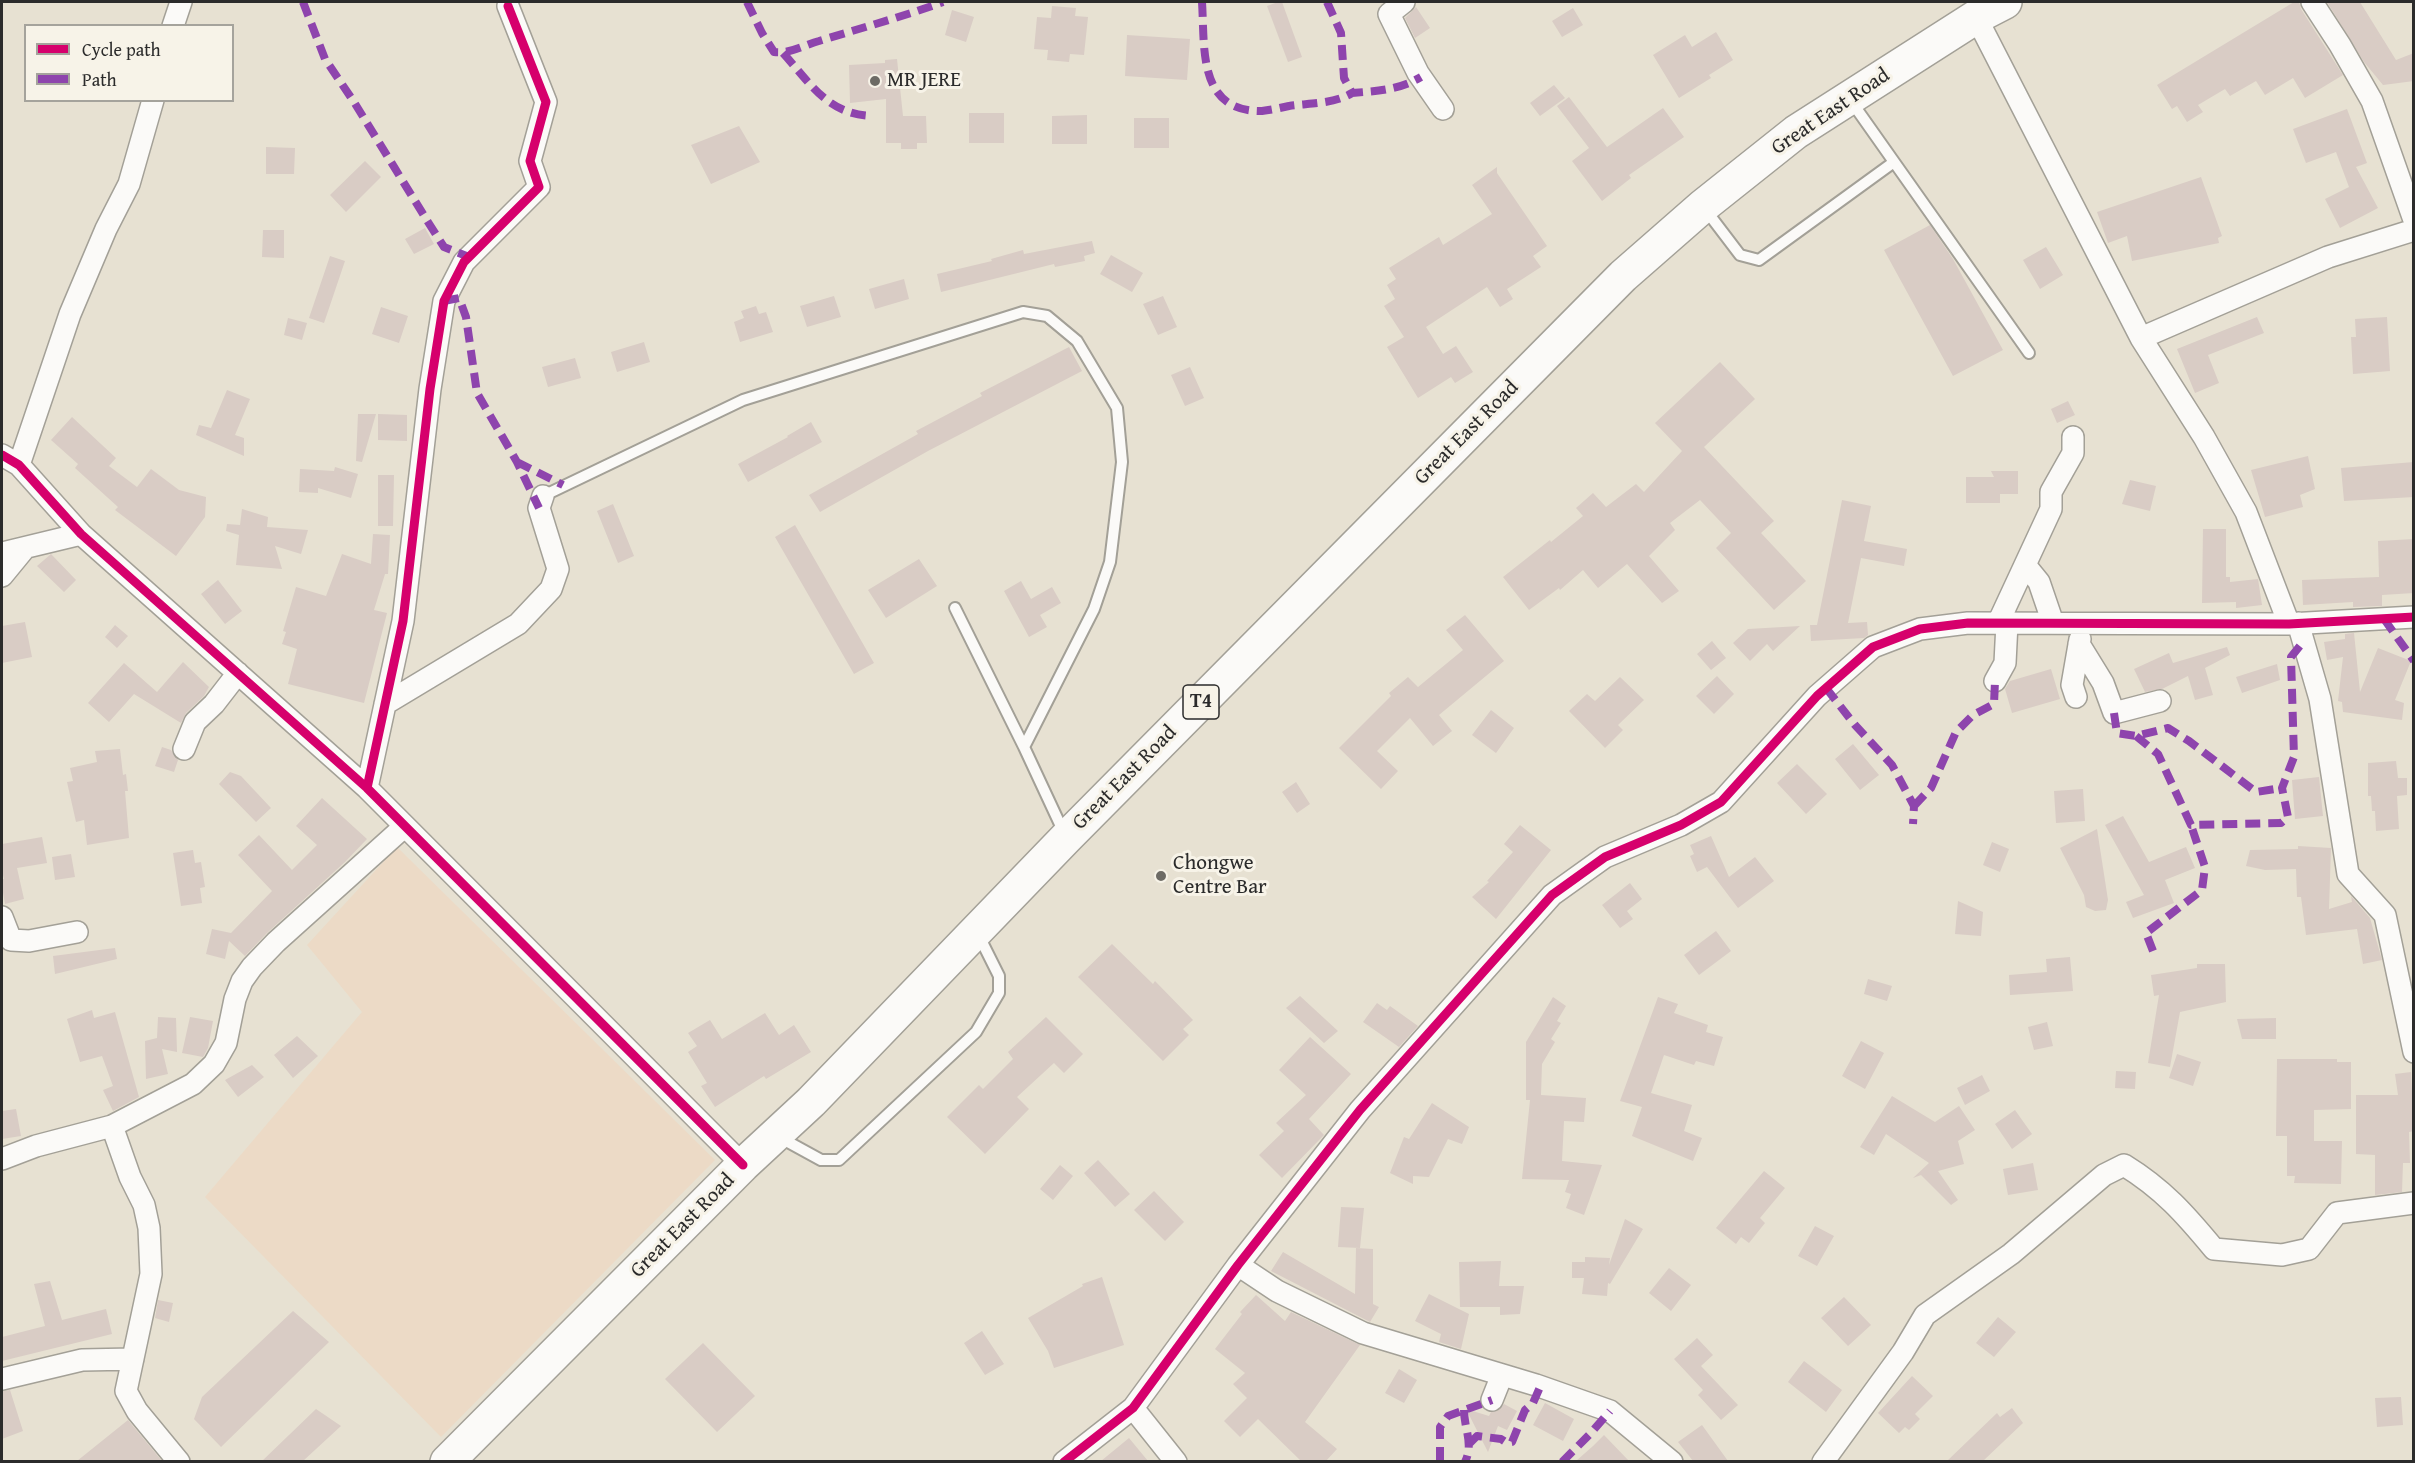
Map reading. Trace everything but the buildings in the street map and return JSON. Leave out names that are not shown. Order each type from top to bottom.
[{"type":"highway","name":"Great East Road","points":[[447,1461],[743,1166],[811,1102],[1066,838],[1623,276],[1703,206],[1796,132],[1976,17],[2005,2]]},
{"type":"street","points":[[173,24],[181,2]]},
{"type":"street","points":[[1404,2],[1389,14],[1418,73],[1443,109]]},
{"type":"street","points":[[2312,2],[2372,101],[2414,220]]},
{"type":"street","points":[[367,788],[403,621],[430,389],[444,301],[464,262],[539,187],[530,161],[546,102],[508,6]]},
{"type":"street","points":[[1976,17],[2141,338],[2204,436],[2246,512],[2294,624],[2320,699],[2348,874],[2385,915],[2414,1052]]},
{"type":"street","points":[[152,102],[129,184],[106,229],[10,460],[81,534],[367,788],[743,1166]]},
{"type":"street","points":[[2141,338],[2328,257],[2414,230]]},
{"type":"street","points":[[1995,681],[2005,663],[2003,623],[2050,509],[2051,492],[2073,453],[2073,437]]},
{"type":"street","points":[[385,704],[518,624],[551,590],[558,569],[539,508],[543,496]]},
{"type":"street","points":[[2,553],[81,534]]},
{"type":"street","points":[[2,576],[25,548]]},
{"type":"street","points":[[2026,566],[2039,582],[2053,623]]},
{"type":"street","points":[[1064,1461],[1133,1408],[1238,1265],[1360,1110],[1552,895],[1605,857],[1681,825],[1721,801],[1817,696],[1873,646],[1920,629],[1968,623],[2053,623],[2080,634],[2414,617]]},
{"type":"street","points":[[2076,697],[2072,685],[2080,634]]},
{"type":"street","points":[[2080,634],[2114,713],[2160,701]]},
{"type":"street","points":[[184,749],[195,722],[214,704],[238,673]]},
{"type":"street","points":[[2,1159],[36,1146],[112,1126],[193,1084],[214,1064],[226,1043],[235,999],[242,981],[252,967],[276,942],[405,826]]},
{"type":"street","points":[[2,917],[11,940],[29,941],[77,932]]},
{"type":"street","points":[[112,1126],[130,1177],[144,1205],[149,1228],[151,1274],[126,1392],[137,1411],[179,1461]]},
{"type":"street","points":[[1823,1461],[1903,1352],[1925,1315],[2012,1254],[2104,1175],[2124,1165],[2152,1182],[2183,1211],[2214,1249],[2282,1255],[2309,1250],[2337,1213],[2414,1203]]},
{"type":"street","points":[[1238,1265],[1277,1291],[1363,1333],[1610,1411],[1659,1458]]},
{"type":"street","points":[[2,1379],[82,1360],[133,1359]]},
{"type":"street","points":[[1492,1400],[1502,1376]]},
{"type":"street","points":[[1133,1408],[1176,1461]]},
{"type":"lane","points":[[1849,99],[2029,353]]},
{"type":"lane","points":[[1703,206],[1740,255],[1759,260],[1894,162]]},
{"type":"lane","points":[[543,496],[743,400],[1023,312],[1047,316],[1077,341],[1117,408],[1122,462],[1107,572],[1094,609],[1024,747]]},
{"type":"lane","points":[[954,608],[1024,747],[1066,838]]},
{"type":"lane","points":[[776,1135],[821,1160],[838,1160],[976,1032],[999,993],[999,976],[976,930]]},
{"type":"shaded area","points":[[397,847],[715,1160],[441,1437],[205,1197],[362,1012],[307,945]]},
{"type":"marked path","points":[[303,2],[325,59],[444,247],[469,257]]},
{"type":"marked path","points":[[747,2],[774,52],[797,49],[943,2]]},
{"type":"marked path","points":[[1202,2],[1205,57],[1209,74],[1215,89],[1226,101],[1241,108],[1262,111],[1330,101],[1352,93]]},
{"type":"marked path","points":[[1327,2],[1341,33],[1344,78],[1352,93],[1396,87],[1421,77]]},
{"type":"marked path","points":[[783,53],[812,86],[832,104],[857,114],[873,116]]},
{"type":"marked path","points":[[444,301],[459,298],[466,317],[477,393],[517,462],[539,508]]},
{"type":"marked path","points":[[517,462],[563,485]]},
{"type":"marked path","points":[[2384,619],[2414,661]]},
{"type":"marked path","points":[[2136,736],[2158,754],[2191,825],[2281,823],[2288,817],[2282,788],[2294,757],[2291,657],[2303,642]]},
{"type":"marked path","points":[[1914,806],[1931,788],[1956,732],[1973,715],[1994,704],[1995,681]]},
{"type":"marked path","points":[[1826,688],[1855,725],[1892,765],[1914,806],[1913,824]]},
{"type":"marked path","points":[[2114,713],[2117,733],[2136,736],[2168,728],[2189,741],[2256,792],[2282,788]]},
{"type":"marked path","points":[[2153,951],[2146,933],[2202,890],[2205,867],[2191,825]]},
{"type":"marked path","points":[[1470,1443],[1477,1436],[1501,1439],[1507,1443],[1512,1442],[1525,1410],[1533,1403],[1540,1387]]},
{"type":"marked path","points":[[1440,1462],[1440,1427],[1448,1416],[1492,1400]]},
{"type":"marked path","points":[[1464,1410],[1469,1442],[1465,1462]]},
{"type":"marked path","points":[[1562,1462],[1610,1411]]},
{"type":"cycle path","points":[[367,788],[403,621],[430,389],[444,301],[464,262],[539,187],[530,161],[546,102],[508,6]]},
{"type":"cycle path","points":[[2,455],[19,465],[81,534],[367,788],[743,1165]]},
{"type":"cycle path","points":[[1064,1462],[1133,1408],[1238,1265],[1360,1110],[1552,895],[1605,857],[1681,825],[1721,802],[1817,696],[1873,647],[1920,629],[1968,623],[2289,624],[2414,617]]},
{"type":"place","name":"MR JERE","points":[[875,81]]},
{"type":"place","name":"Chongwe Centre Bar","points":[[1161,876]]}]
